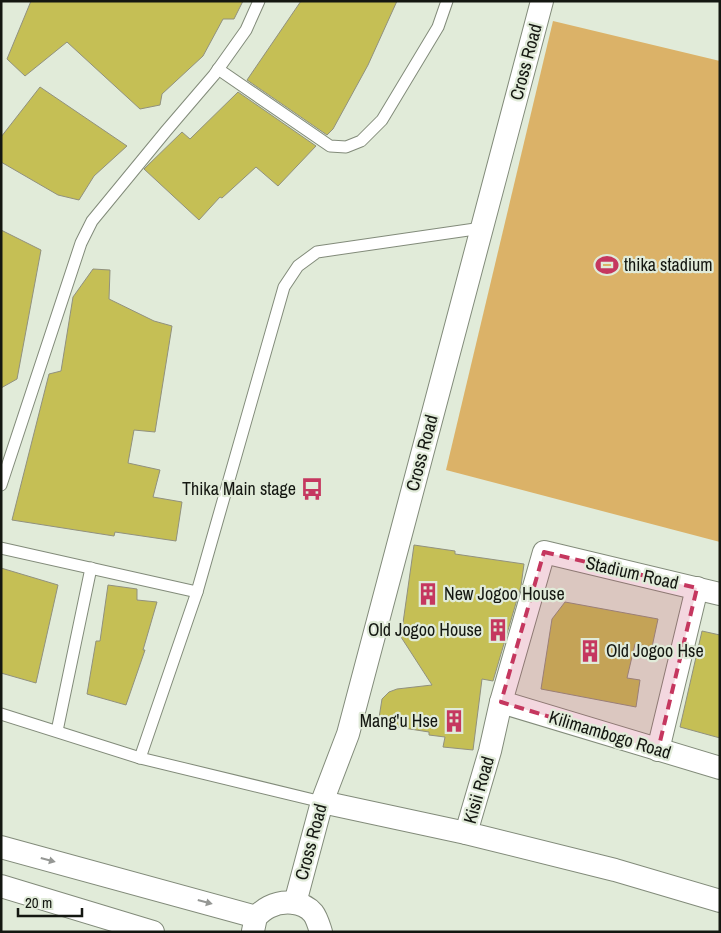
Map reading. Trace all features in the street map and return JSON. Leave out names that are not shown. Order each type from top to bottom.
[{"type":"street","name":"Cross Road","points":[[295,903],[322,802],[348,734],[542,1]]},
{"type":"street","name":"Stadium Road","points":[[544,552],[720,594]]},
{"type":"street","name":"Kisii Road","points":[[544,552],[466,833],[615,870],[720,901]]},
{"type":"street","points":[[658,750],[697,588]]},
{"type":"street","name":"Kilimambogo Road","points":[[501,702],[720,768]]},
{"type":"street","points":[[322,802],[466,833]]},
{"type":"street","points":[[1,847],[255,924],[268,907],[295,903],[306,907],[314,914],[323,931]]},
{"type":"street","points":[[1,886],[151,931]]},
{"type":"lane","points":[[1,485],[81,243],[92,221],[218,70],[246,30],[258,1]]},
{"type":"lane","points":[[218,70],[330,146],[346,147],[361,142],[382,120],[438,27],[447,1]]},
{"type":"lane","points":[[140,758],[197,592],[284,288],[298,266],[316,252],[482,228]]},
{"type":"lane","points":[[1,548],[197,592]]},
{"type":"lane","points":[[57,731],[91,568]]},
{"type":"lane","points":[[1,714],[140,758],[322,802]]},
{"type":"highlighted area","points":[[544,552],[697,588],[658,750],[501,702]]},
{"type":"shaded area","name":"thika stadium","points":[[553,21],[720,61],[720,542],[446,470]]},
{"type":"building","points":[[31,1],[243,1],[234,19],[223,19],[203,56],[162,94],[160,105],[140,109],[67,42],[25,76],[7,59]]},
{"type":"building","points":[[301,1],[397,1],[368,65],[333,129],[327,135],[247,80]]},
{"type":"building","points":[[40,87],[127,146],[94,176],[79,200],[58,195],[1,162],[1,137]]},
{"type":"building","points":[[238,92],[316,146],[278,186],[256,167],[222,198],[220,197],[199,220],[144,169],[182,132],[190,139]]},
{"type":"building","points":[[1,230],[41,250],[17,379],[1,388]]},
{"type":"building","points":[[93,269],[110,270],[109,299],[154,321],[172,326],[155,432],[134,430],[128,463],[160,470],[153,497],[182,502],[176,541],[115,532],[114,536],[12,520],[49,374],[61,371],[73,297]]},
{"type":"building","points":[[414,545],[455,551],[455,554],[524,564],[521,586],[493,681],[482,679],[473,750],[443,747],[445,737],[429,735],[429,732],[378,724],[382,699],[389,692],[397,689],[432,685],[401,637]]},
{"type":"building","points":[[1,568],[58,585],[36,683],[1,673]]},
{"type":"building","points":[[108,585],[137,589],[137,600],[157,602],[143,650],[145,650],[126,705],[87,694],[96,641],[100,641]]},
{"type":"building","name":"Old Jogoo Hse","points":[[565,602],[658,619],[652,647],[635,644],[627,678],[640,680],[636,707],[541,689],[552,619]]},
{"type":"building","points":[[702,631],[720,635],[720,738],[680,727]]},
{"type":"place","name":"thika stadium","points":[[607,265]]},
{"type":"place","name":"Thika Main stage","points":[[312,489]]},
{"type":"place","name":"New Jogoo House","points":[[428,594]]},
{"type":"place","name":"Old Jogoo House","points":[[498,630]]},
{"type":"place","name":"Old Jogoo Hse","points":[[590,651]]},
{"type":"place","name":"Mang'u Hse","points":[[454,721]]}]
